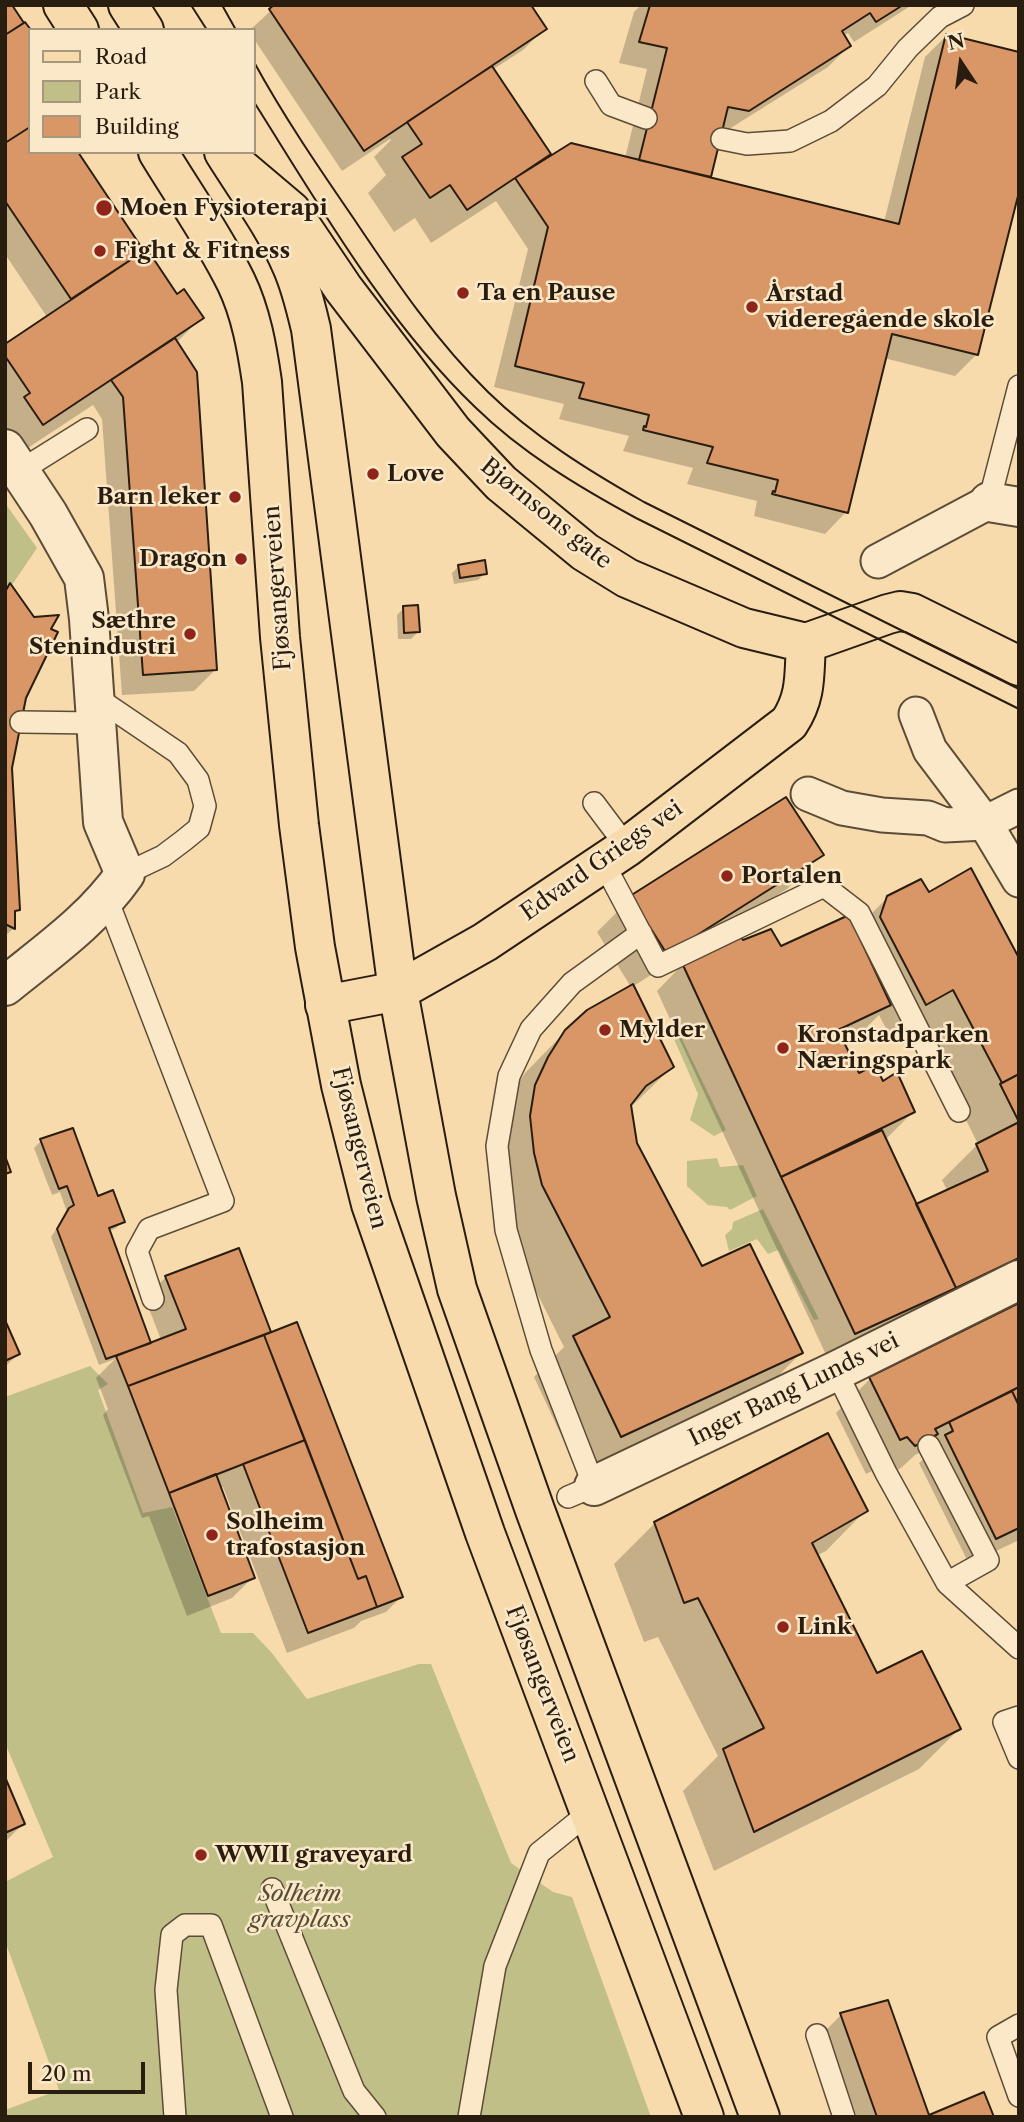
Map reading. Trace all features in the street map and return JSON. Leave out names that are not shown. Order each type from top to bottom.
[{"type":"main road","points":[[63,5],[78,28]]},
{"type":"main road","points":[[128,5],[143,28]]},
{"type":"main road","name":"Fjøsangerveien","points":[[159,154],[215,243],[237,284],[257,349],[264,408],[280,637],[314,947],[341,1085],[371,1204],[452,1443],[704,2117]]},
{"type":"main road","points":[[225,155],[292,265],[311,329],[398,992],[436,1196],[457,1289],[535,1510],[760,2117]]},
{"type":"main road","name":"Bjørnsons gate","points":[[225,155],[291,211],[343,288],[444,421],[501,483],[585,552],[627,578],[744,628],[806,643]]},
{"type":"main road","points":[[806,643],[849,626],[900,611],[912,613],[1019,666]]},
{"type":"main road","name":"Edvard Griegs vei","points":[[325,1005],[398,992],[485,942],[615,854],[789,723],[800,706],[804,691],[806,643]]},
{"type":"street","points":[[5,986],[105,898],[103,822],[84,578],[53,523],[12,460]]},
{"type":"street","points":[[878,561],[1004,505]]},
{"type":"street","points":[[916,714],[930,750],[985,823],[1019,880]]},
{"type":"street","points":[[808,794],[842,808],[882,815],[928,818],[945,825],[985,823],[1019,806]]},
{"type":"street","name":"Inger Bang Lunds vei","points":[[581,1491],[836,1371],[1019,1280]]},
{"type":"lane","points":[[722,139],[747,144],[790,141],[831,121],[877,86],[908,48],[940,17],[963,5]]},
{"type":"lane","points":[[596,81],[611,106],[646,118]]},
{"type":"lane","points":[[1004,505],[1019,386]]},
{"type":"lane","points":[[12,460],[87,429]]},
{"type":"lane","points":[[21,722],[95,710],[178,753],[198,780],[205,806],[199,828],[105,898],[223,1201],[149,1229],[138,1251],[153,1299]]},
{"type":"lane","points":[[594,803],[615,854],[641,933],[658,966],[824,886],[859,913],[959,1111]]},
{"type":"lane","points":[[581,1491],[506,1230],[497,1146],[509,1076],[531,1029],[572,983],[641,933]]},
{"type":"lane","points":[[836,1371],[886,1473],[947,1583],[1019,1648]]},
{"type":"lane","points":[[929,1446],[988,1560],[947,1583]]},
{"type":"lane","points":[[1019,1717],[1004,1722],[1019,1758]]},
{"type":"lane","points":[[469,2117],[495,1966],[539,1853],[591,1811]]},
{"type":"lane","points":[[272,1889],[354,2091],[375,2117]]},
{"type":"lane","points":[[175,2117],[166,1990],[172,1935],[185,1925],[211,1925],[282,2117]]},
{"type":"lane","points":[[1019,2025],[998,2037],[1019,2096]]},
{"type":"lane","points":[[817,2035],[844,2117]]},
{"type":"green space","points":[[5,503],[37,548],[5,595]]},
{"type":"green space","points":[[680,1035],[726,1130],[714,1136],[690,1120],[698,1094],[674,1039]]},
{"type":"green space","points":[[717,1158],[720,1167],[743,1165],[757,1196],[730,1210],[727,1207],[708,1205],[687,1186],[687,1161]]},
{"type":"green space","points":[[763,1209],[819,1319],[814,1320],[778,1250],[768,1254],[757,1239],[729,1251],[725,1235],[732,1229],[733,1222]]},
{"type":"green space","name":"Solheim gravplass","points":[[90,1366],[108,1384],[98,1390],[143,1513],[172,1507],[221,1633],[253,1633],[307,1699],[419,1664],[431,1664],[511,1863],[553,1892],[572,1897],[651,2117],[5,2117],[5,2110],[59,2090],[5,1941],[5,1882],[53,1857],[5,1743],[5,1397]]},
{"type":"building","points":[[5,5],[12,5],[24,23],[5,35]]},
{"type":"building","points":[[274,5],[531,5],[547,29],[364,151],[269,9]]},
{"type":"building","points":[[650,5],[903,5],[876,22],[870,13],[842,31],[851,46],[749,111],[728,107],[711,177],[639,160],[667,48],[639,42]]},
{"type":"building","points":[[25,22],[30,28],[28,128],[5,143],[5,35]]},
{"type":"building","points":[[946,34],[1019,52],[1019,192],[978,355],[892,334],[848,513],[772,494],[778,480],[707,463],[713,447],[643,430],[649,415],[579,398],[584,383],[515,366],[548,227],[515,178],[571,143],[899,224]]},
{"type":"building","points":[[492,66],[551,154],[467,210],[450,185],[430,198],[402,157],[422,144],[407,122]]},
{"type":"building","points":[[28,128],[28,154],[79,154],[144,251],[71,299],[5,201],[5,143]]},
{"type":"building","points":[[147,249],[177,294],[184,289],[204,318],[43,425],[24,397],[30,393],[5,356],[5,344]]},
{"type":"building","points":[[175,338],[197,372],[217,670],[143,675],[123,397],[111,380]]},
{"type":"building","points":[[485,560],[487,574],[460,578],[458,565]]},
{"type":"building","points":[[10,583],[34,617],[59,615],[51,629],[58,632],[26,698],[12,768],[20,910],[15,911],[15,929],[5,924],[5,592]]},
{"type":"building","points":[[418,605],[420,632],[404,633],[403,606]]},
{"type":"building","name":"Portalen","points":[[786,797],[824,855],[667,954],[630,896]]},
{"type":"building","points":[[971,868],[1019,958],[1019,1074],[1002,1083],[953,990],[926,1005],[880,917],[887,896],[921,879],[929,892]]},
{"type":"building","name":"Kronstadparken Næringspark","points":[[849,915],[891,1005],[838,1030],[859,1073],[875,1065],[883,1081],[897,1072],[915,1112],[781,1177],[682,963],[738,933],[743,940],[771,929],[781,946]]},
{"type":"building","points":[[633,984],[674,1067],[646,1086],[631,1105],[637,1143],[702,1266],[750,1244],[803,1353],[621,1437],[573,1336],[610,1317],[542,1185],[534,1153],[530,1116],[535,1085],[565,1030],[587,1010]]},
{"type":"building","points":[[1019,1074],[1019,1122],[1000,1084]]},
{"type":"building","points":[[1019,1122],[1019,1258],[956,1288],[916,1204],[988,1171],[976,1144]]},
{"type":"building","points":[[73,1128],[98,1196],[113,1190],[125,1222],[109,1228],[151,1343],[106,1359],[57,1229],[69,1208],[74,1205],[67,1186],[59,1189],[40,1139]]},
{"type":"building","points":[[882,1130],[956,1288],[855,1334],[781,1177]]},
{"type":"building","points":[[5,1156],[11,1172],[5,1174]]},
{"type":"building","points":[[239,1248],[271,1332],[128,1386],[116,1356],[186,1329],[165,1276]]},
{"type":"building","points":[[1019,1303],[1019,1387],[935,1429],[938,1434],[915,1446],[907,1437],[900,1440],[869,1377]]},
{"type":"building","points":[[5,1320],[20,1354],[5,1361]]},
{"type":"building","points":[[297,1322],[403,1597],[377,1607],[366,1576],[358,1579],[264,1335]]},
{"type":"building","points":[[264,1335],[305,1440],[169,1493],[128,1386]]},
{"type":"building","points":[[1019,1387],[1019,1406],[1012,1391]]},
{"type":"building","points":[[1012,1391],[1019,1406],[1019,1528],[996,1539],[945,1435],[953,1431],[949,1422]]},
{"type":"building","name":"Link","points":[[828,1433],[868,1511],[812,1543],[877,1673],[922,1651],[961,1729],[754,1832],[723,1749],[764,1728],[698,1598],[684,1603],[654,1522]]},
{"type":"building","points":[[305,1440],[358,1579],[366,1576],[377,1607],[308,1633],[243,1464]]},
{"type":"building","name":"Solheim trafostasjon","points":[[216,1474],[255,1578],[208,1596],[169,1493]]},
{"type":"building","points":[[5,1777],[25,1824],[5,1833]]},
{"type":"building","points":[[888,2000],[930,2117],[877,2117],[840,2013]]},
{"type":"building","points":[[984,2092],[994,2117],[929,2115]]},
{"type":"tram line","points":[[191,5],[206,28]]},
{"type":"tram line","points":[[222,5],[235,28]]},
{"type":"tram line","points":[[256,66],[315,161],[416,309],[450,352],[505,408],[582,465],[644,502],[1019,689]]},
{"type":"tram line","points":[[256,105],[329,222],[384,301],[443,374],[493,424],[572,481],[636,518],[1019,709]]},
{"type":"place","name":"Moen Fysioterapi","points":[[104,208]]},
{"type":"place","name":"Fight & Fitness","points":[[100,251]]},
{"type":"place","name":"Ta en Pause","points":[[463,293]]},
{"type":"place","name":"Årstad videregående skole","points":[[752,307]]},
{"type":"place","name":"Love","points":[[373,474]]},
{"type":"place","name":"Barn leker","points":[[235,497]]},
{"type":"place","name":"Dragon","points":[[241,559]]},
{"type":"place","name":"Sæthre Stenindustri","points":[[190,634]]},
{"type":"place","name":"Portalen","points":[[727,876]]},
{"type":"place","name":"Mylder","points":[[605,1030]]},
{"type":"place","name":"Kronstadparken Næringspark","points":[[783,1048]]},
{"type":"place","name":"Solheim trafostasjon","points":[[212,1535]]},
{"type":"place","name":"Link","points":[[783,1627]]},
{"type":"place","name":"WWII graveyard","points":[[201,1855]]}]
